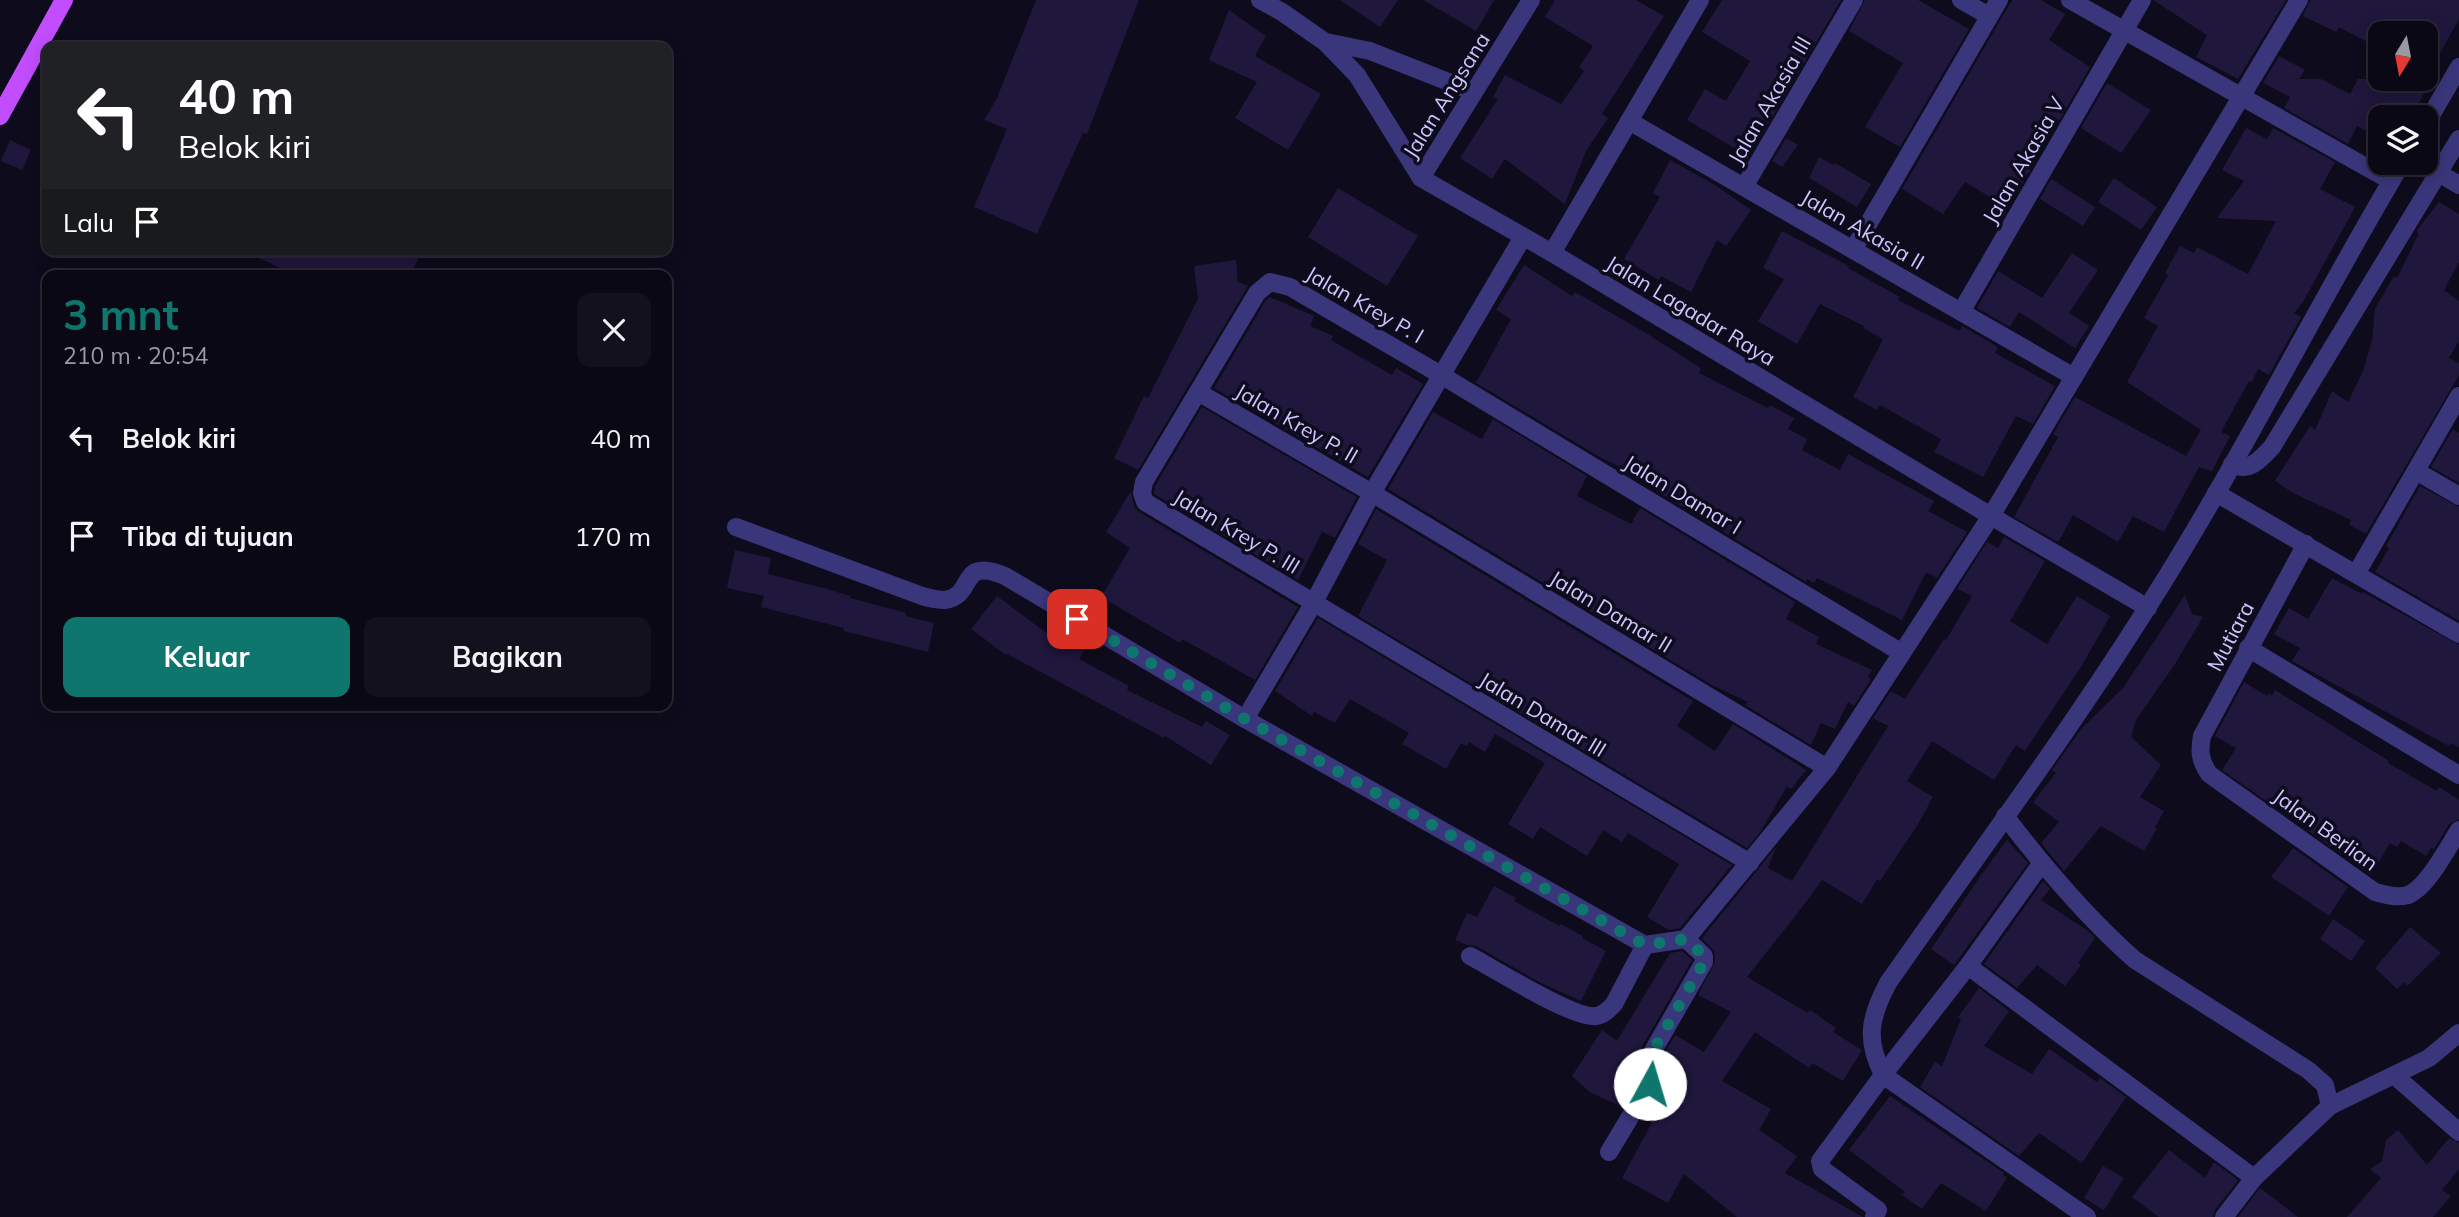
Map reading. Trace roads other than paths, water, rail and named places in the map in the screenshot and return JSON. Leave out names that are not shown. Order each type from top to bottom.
[{"type":"main road","points":[[1,113],[64,0]]},
{"type":"street","name":"Jalan Lagadar Raya","points":[[1260,0],[1325,42],[1357,75],[1421,178],[1552,253],[2148,608]]},
{"type":"street","name":"Jalan Angsana","points":[[1421,178],[1531,0]]},
{"type":"street","points":[[1552,253],[1700,0]]},
{"type":"street","name":"Jalan Akasia III","points":[[1744,187],[1854,0]]},
{"type":"street","points":[[1961,0],[1989,16]]},
{"type":"street","points":[[1853,250],[1999,0]]},
{"type":"street","points":[[2070,0],[2391,181]]},
{"type":"street","name":"Jalan Akasia V","points":[[1961,312],[2142,0]]},
{"type":"street","points":[[736,527],[936,599],[952,598],[977,570],[994,571],[1245,719],[1645,945],[1686,939],[1827,768],[1991,516],[2299,0]]},
{"type":"street","points":[[1325,42],[1370,51],[1474,92]]},
{"type":"street","points":[[2437,105],[2459,67]]},
{"type":"street","name":"Jalan Akasia II","points":[[1629,121],[2074,377]]},
{"type":"street","points":[[2232,464],[2241,469],[2248,468],[2272,447],[2459,139]]},
{"type":"street","points":[[2439,173],[2459,185]]},
{"type":"street","points":[[2087,1217],[1883,1075],[1873,1056],[1872,1020],[1888,983],[2062,738],[2148,608],[2216,493],[2395,175]]},
{"type":"street","points":[[1245,719],[1313,604],[1441,374],[1523,237]]},
{"type":"street","name":"Jalan Krey P. I","points":[[1198,392],[1257,293],[1270,282],[1290,287],[1441,374]]},
{"type":"street","name":"Jalan Damar I","points":[[1441,374],[1902,653]]},
{"type":"street","name":"Jalan Krey P. III","points":[[1198,392],[1144,482],[1142,493],[1145,502],[1313,604]]},
{"type":"street","name":"Jalan Krey P. II","points":[[1198,392],[1373,493]]},
{"type":"street","points":[[2356,574],[2459,397]]},
{"type":"street","points":[[2416,471],[2459,496]]},
{"type":"street","name":"Jalan Damar II","points":[[1373,493],[1827,768]]},
{"type":"street","points":[[2216,493],[2459,634]]},
{"type":"street","name":"Mutiara","points":[[2199,751],[2202,736],[2306,544]]},
{"type":"street","name":"Jalan Damar III","points":[[1313,604],[1750,863]]},
{"type":"street","points":[[2248,648],[2459,775]]},
{"type":"street","name":"Jalan Berlian","points":[[2199,751],[2209,774],[2375,892],[2392,897],[2409,894],[2421,887],[2459,830]]},
{"type":"street","points":[[2005,816],[2041,864],[2135,960],[2318,1078],[2329,1093],[2330,1106]]},
{"type":"street","points":[[1881,1215],[1822,1169],[1819,1161],[1968,966],[2041,864]]},
{"type":"street","points":[[1609,1152],[1650,1084],[1650,1056],[1704,962],[1700,950],[1686,939]]},
{"type":"street","points":[[1470,956],[1574,1012],[1597,1016],[1614,1004],[1645,945]]},
{"type":"street","points":[[1968,966],[2254,1178]]},
{"type":"street","points":[[2224,1217],[2254,1178],[2330,1106],[2429,1058],[2459,1033]]},
{"type":"street","points":[[2395,1076],[2459,1132]]}]
